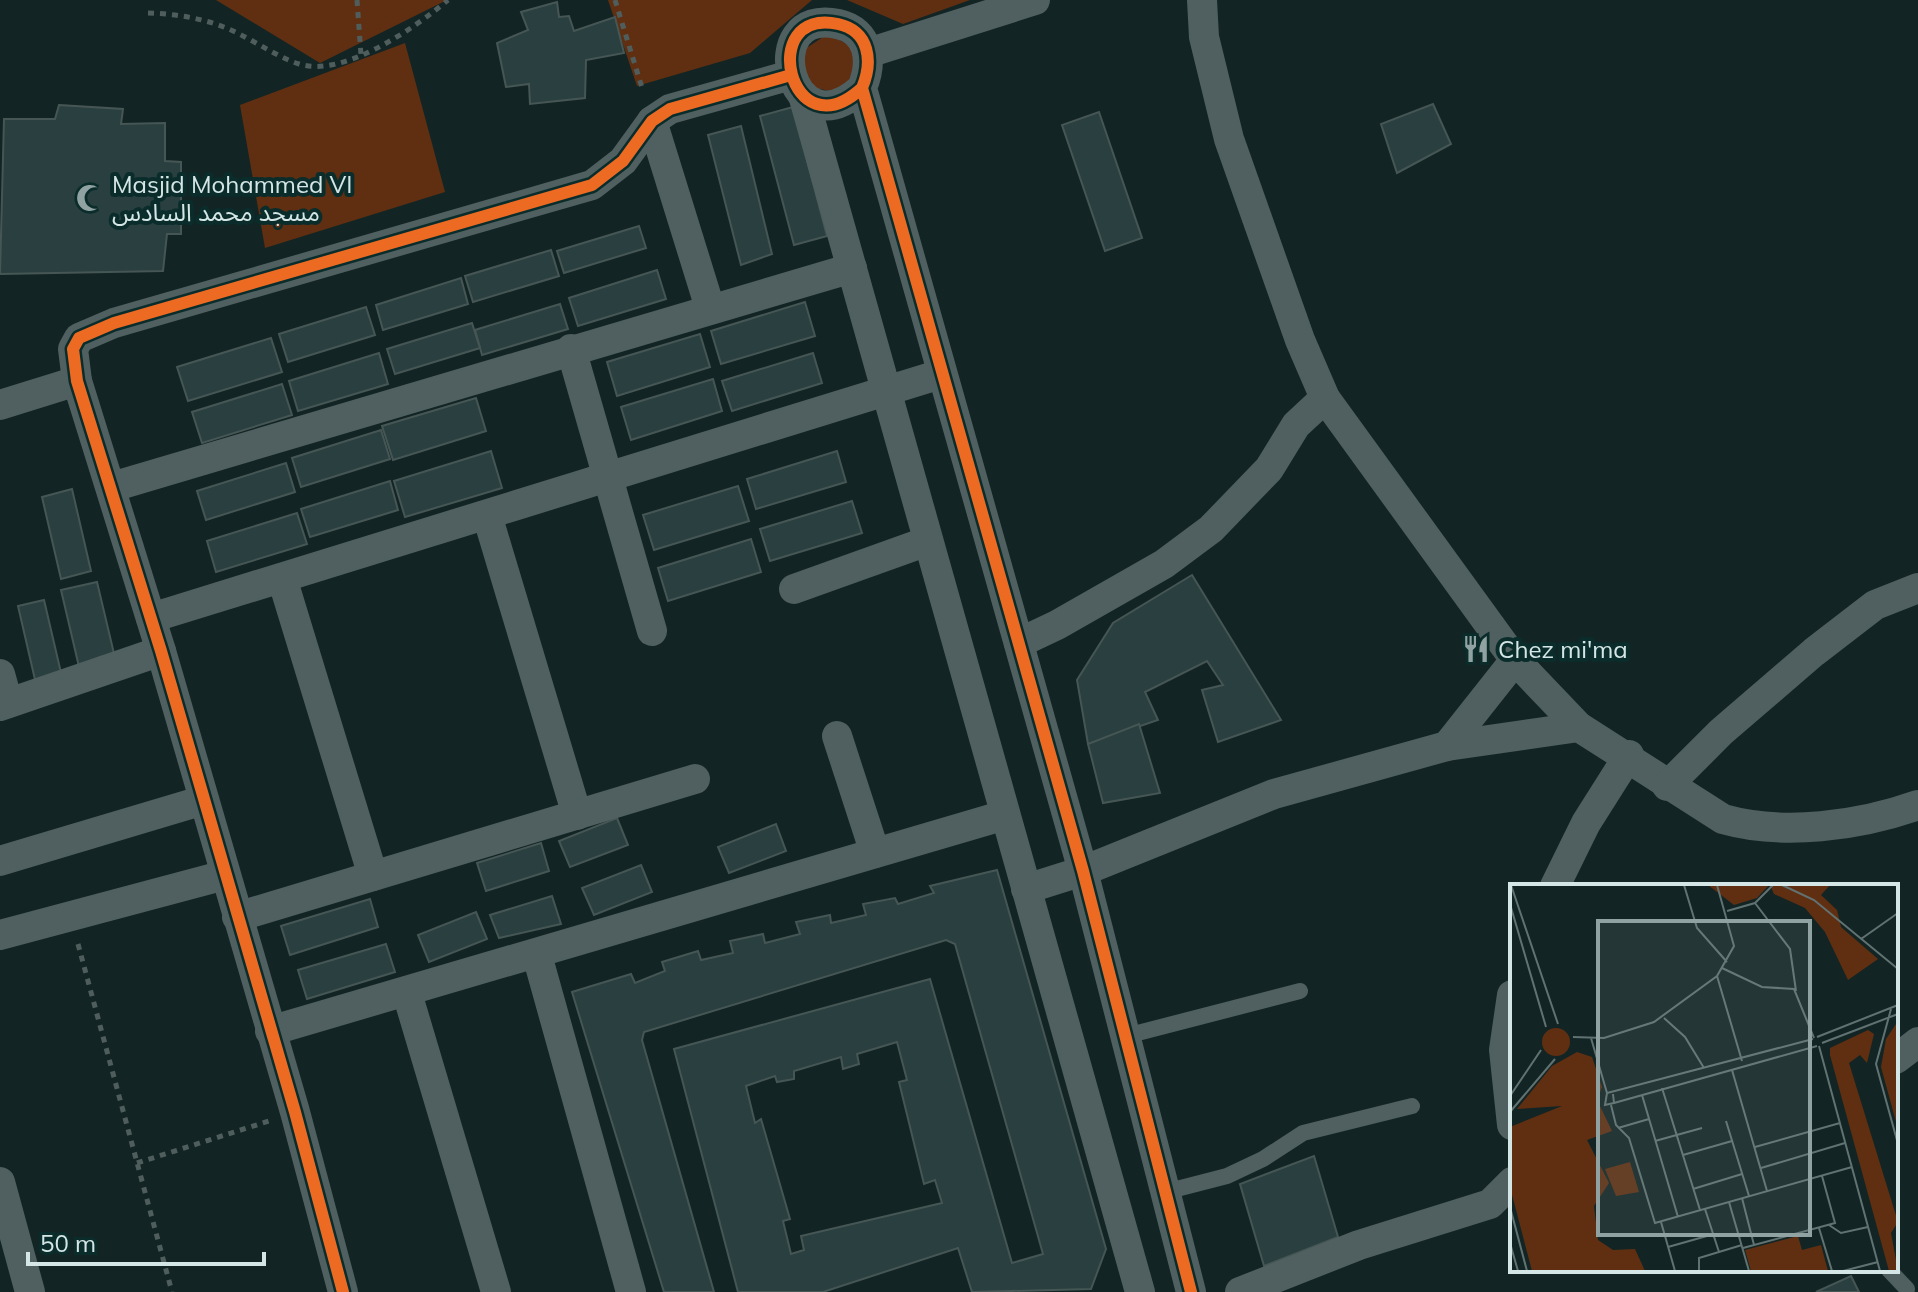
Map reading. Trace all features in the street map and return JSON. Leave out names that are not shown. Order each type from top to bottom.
[{"type":"street","points":[[868,53],[1035,0]]},
{"type":"street","points":[[1202,0],[1204,37],[1229,139],[1300,340],[1325,398],[1515,660],[1579,727],[1629,755],[1667,786],[1723,819],[1756,826],[1807,826],[1918,805]]},
{"type":"street","points":[[343,1292],[295,1112],[161,651],[77,381],[73,349],[79,338],[93,330],[592,185],[623,161],[652,121],[670,109],[797,85],[833,104],[852,97],[862,88],[869,72],[868,53],[858,34],[846,26],[816,24],[796,38],[789,55],[797,85],[852,268],[1140,1292]]},
{"type":"street","points":[[862,88],[1083,871],[1191,1292]]},
{"type":"street","points":[[652,121],[710,308]]},
{"type":"street","points":[[112,487],[852,268]]},
{"type":"street","points":[[571,349],[652,631]]},
{"type":"street","points":[[151,618],[941,374]]},
{"type":"street","points":[[0,405],[77,381]]},
{"type":"street","points":[[1019,643],[1164,564],[1211,529],[1269,469],[1296,425],[1325,398]]},
{"type":"street","points":[[487,515],[577,815]]},
{"type":"street","points":[[794,589],[928,541]]},
{"type":"street","points":[[282,578],[373,876]]},
{"type":"street","points":[[1667,786],[1721,732],[1814,652],[1875,605],[1918,588]]},
{"type":"street","points":[[0,674],[4,704],[161,651]]},
{"type":"street","points":[[1447,746],[1515,660]]},
{"type":"street","points":[[1026,889],[1083,871],[1274,794],[1447,746],[1579,727]]},
{"type":"street","points":[[837,736],[875,853]]},
{"type":"street","points":[[1556,884],[1586,823],[1629,755]]},
{"type":"street","points":[[237,917],[695,779]]},
{"type":"street","points":[[0,861],[204,800]]},
{"type":"street","points":[[270,1031],[1005,815]]},
{"type":"street","points":[[0,935],[225,875]]},
{"type":"street","points":[[537,955],[631,1292]]},
{"type":"street","points":[[407,993],[496,1292]]},
{"type":"street","points":[[1510,1009],[1504,1050],[1510,1106]]},
{"type":"street","points":[[1898,1057],[1918,1042]]},
{"type":"street","points":[[0,1182],[30,1292]]},
{"type":"street","points":[[1240,1292],[1359,1245],[1501,1206],[1510,1186]]},
{"type":"lane","points":[[1126,1036],[1300,991]]},
{"type":"lane","points":[[1165,1192],[1227,1176],[1263,1159],[1303,1133],[1412,1106]]},
{"type":"lane","points":[[1891,1272],[1907,1289]]},
{"type":"path","points":[[357,0],[361,55]]},
{"type":"path","points":[[148,13],[172,14],[219,25],[299,64],[327,66],[361,55],[406,31],[448,0]]},
{"type":"path","points":[[615,0],[652,121]]},
{"type":"path","points":[[70,916],[172,1292]]},
{"type":"path","points":[[137,1163],[295,1112]]},
{"type":"shaded area","points":[[216,0],[447,0],[320,63]]},
{"type":"shaded area","points":[[608,0],[812,0],[750,53],[637,86]]},
{"type":"shaded area","points":[[847,0],[970,0],[903,24]]},
{"type":"shaded area","points":[[823,37],[834,37],[852,47],[858,67],[840,93],[810,87],[801,58],[805,49]]},
{"type":"shaded area","points":[[405,43],[445,192],[265,248],[240,105]]},
{"type":"building","points":[[557,2],[559,17],[569,16],[574,31],[615,17],[624,53],[586,60],[585,98],[530,104],[529,84],[506,87],[497,43],[528,30],[521,12]]},
{"type":"building","points":[[1433,104],[1451,144],[1397,173],[1381,124]]},
{"type":"building","name":"Masjid Mohammed VI مسجد محمد السادس","points":[[59,105],[123,109],[121,124],[165,123],[165,161],[181,162],[181,234],[167,234],[163,271],[0,274],[4,119],[55,119]]},
{"type":"building","points":[[793,107],[827,236],[794,245],[760,116]]},
{"type":"building","points":[[1099,112],[1142,238],[1105,251],[1062,125]]},
{"type":"building","points":[[741,126],[772,254],[741,265],[708,135]]},
{"type":"building","points":[[639,226],[646,248],[564,273],[557,251]]},
{"type":"building","points":[[551,250],[559,276],[473,302],[465,276]]},
{"type":"building","points":[[657,270],[666,299],[578,326],[569,298]]},
{"type":"building","points":[[461,278],[468,304],[383,330],[376,305]]},
{"type":"building","points":[[805,302],[815,336],[721,364],[711,331]]},
{"type":"building","points":[[560,304],[568,329],[482,355],[475,330]]},
{"type":"building","points":[[366,307],[375,335],[288,362],[279,334]]},
{"type":"building","points":[[472,323],[480,348],[395,374],[387,349]]},
{"type":"building","points":[[700,334],[710,367],[617,396],[607,362]]},
{"type":"building","points":[[271,338],[282,372],[188,401],[177,367]]},
{"type":"building","points":[[379,353],[388,384],[298,411],[289,381]]},
{"type":"building","points":[[813,353],[822,383],[732,411],[722,381]]},
{"type":"building","points":[[713,379],[722,411],[631,440],[621,407]]},
{"type":"building","points":[[282,384],[292,415],[202,443],[192,412]]},
{"type":"building","points":[[476,398],[486,431],[393,460],[382,426]]},
{"type":"building","points":[[381,430],[390,459],[301,487],[292,458]]},
{"type":"building","points":[[491,451],[502,488],[405,517],[394,481]]},
{"type":"building","points":[[837,451],[846,482],[756,509],[747,479]]},
{"type":"building","points":[[286,463],[295,492],[206,520],[197,491]]},
{"type":"building","points":[[390,481],[398,510],[310,537],[301,509]]},
{"type":"building","points":[[738,486],[749,521],[654,550],[643,515]]},
{"type":"building","points":[[72,489],[91,571],[61,579],[42,497]]},
{"type":"building","points":[[852,501],[862,533],[770,561],[760,529]]},
{"type":"building","points":[[297,513],[307,544],[216,572],[207,541]]},
{"type":"building","points":[[751,539],[761,572],[668,601],[658,568]]},
{"type":"building","points":[[1192,575],[1281,720],[1218,742],[1202,690],[1223,685],[1207,661],[1145,692],[1158,720],[1088,744],[1077,680],[1113,623]]},
{"type":"building","points":[[97,582],[116,662],[80,671],[61,590]]},
{"type":"building","points":[[44,600],[62,677],[36,684],[18,606]]},
{"type":"building","points":[[1139,724],[1160,793],[1103,803],[1088,744]]},
{"type":"building","points":[[617,818],[628,845],[570,867],[559,841]]},
{"type":"building","points":[[776,824],[786,851],[729,873],[718,847]]},
{"type":"building","points":[[541,843],[549,871],[486,891],[477,863]]},
{"type":"building","points":[[641,865],[652,892],[594,915],[582,888]]},
{"type":"building","points":[[997,870],[1106,1249],[1091,1289],[972,1292],[958,1248],[823,1292],[738,1292],[674,1049],[930,979],[1012,1263],[1043,1254],[955,944],[946,940],[644,1032],[642,1040],[714,1292],[664,1292],[572,992],[631,974],[635,983],[665,971],[662,962],[698,951],[701,960],[733,953],[730,941],[763,934],[765,943],[800,934],[796,922],[830,915],[831,923],[866,915],[863,904],[895,898],[898,904],[934,893],[930,886]],"holes":[[[897,1042],[907,1080],[899,1082],[924,1184],[935,1180],[942,1203],[801,1236],[804,1250],[791,1254],[783,1221],[790,1219],[761,1119],[755,1123],[746,1086],[775,1076],[777,1082],[794,1079],[794,1071],[841,1057],[843,1069],[859,1064],[857,1054]]]},
{"type":"building","points":[[552,896],[561,924],[499,938],[490,915]]},
{"type":"building","points":[[370,899],[378,927],[290,955],[281,926]]},
{"type":"building","points":[[476,912],[487,939],[429,962],[418,935]]},
{"type":"building","points":[[386,944],[395,972],[307,999],[298,970]]},
{"type":"building","points":[[1314,1156],[1338,1237],[1264,1266],[1240,1184]]},
{"type":"building","points":[[1851,1276],[1859,1292],[1816,1292]]},
{"type":"cycle path","points":[[862,88],[837,104],[816,104],[801,92],[792,74],[790,54],[797,36],[812,24],[838,24],[857,33],[866,49],[867,68],[862,88],[1083,871],[1191,1292]]},
{"type":"cycle path","points":[[343,1292],[295,1112],[161,651],[77,381],[73,349],[79,338],[114,323],[592,185],[623,161],[652,121],[670,109],[791,75]]},
{"type":"place","name":"Masjid Mohammed VI مسجد محمد السادس","points":[[90,198]]},
{"type":"place","name":"Chez mi'ma","points":[[1476,649]]}]
